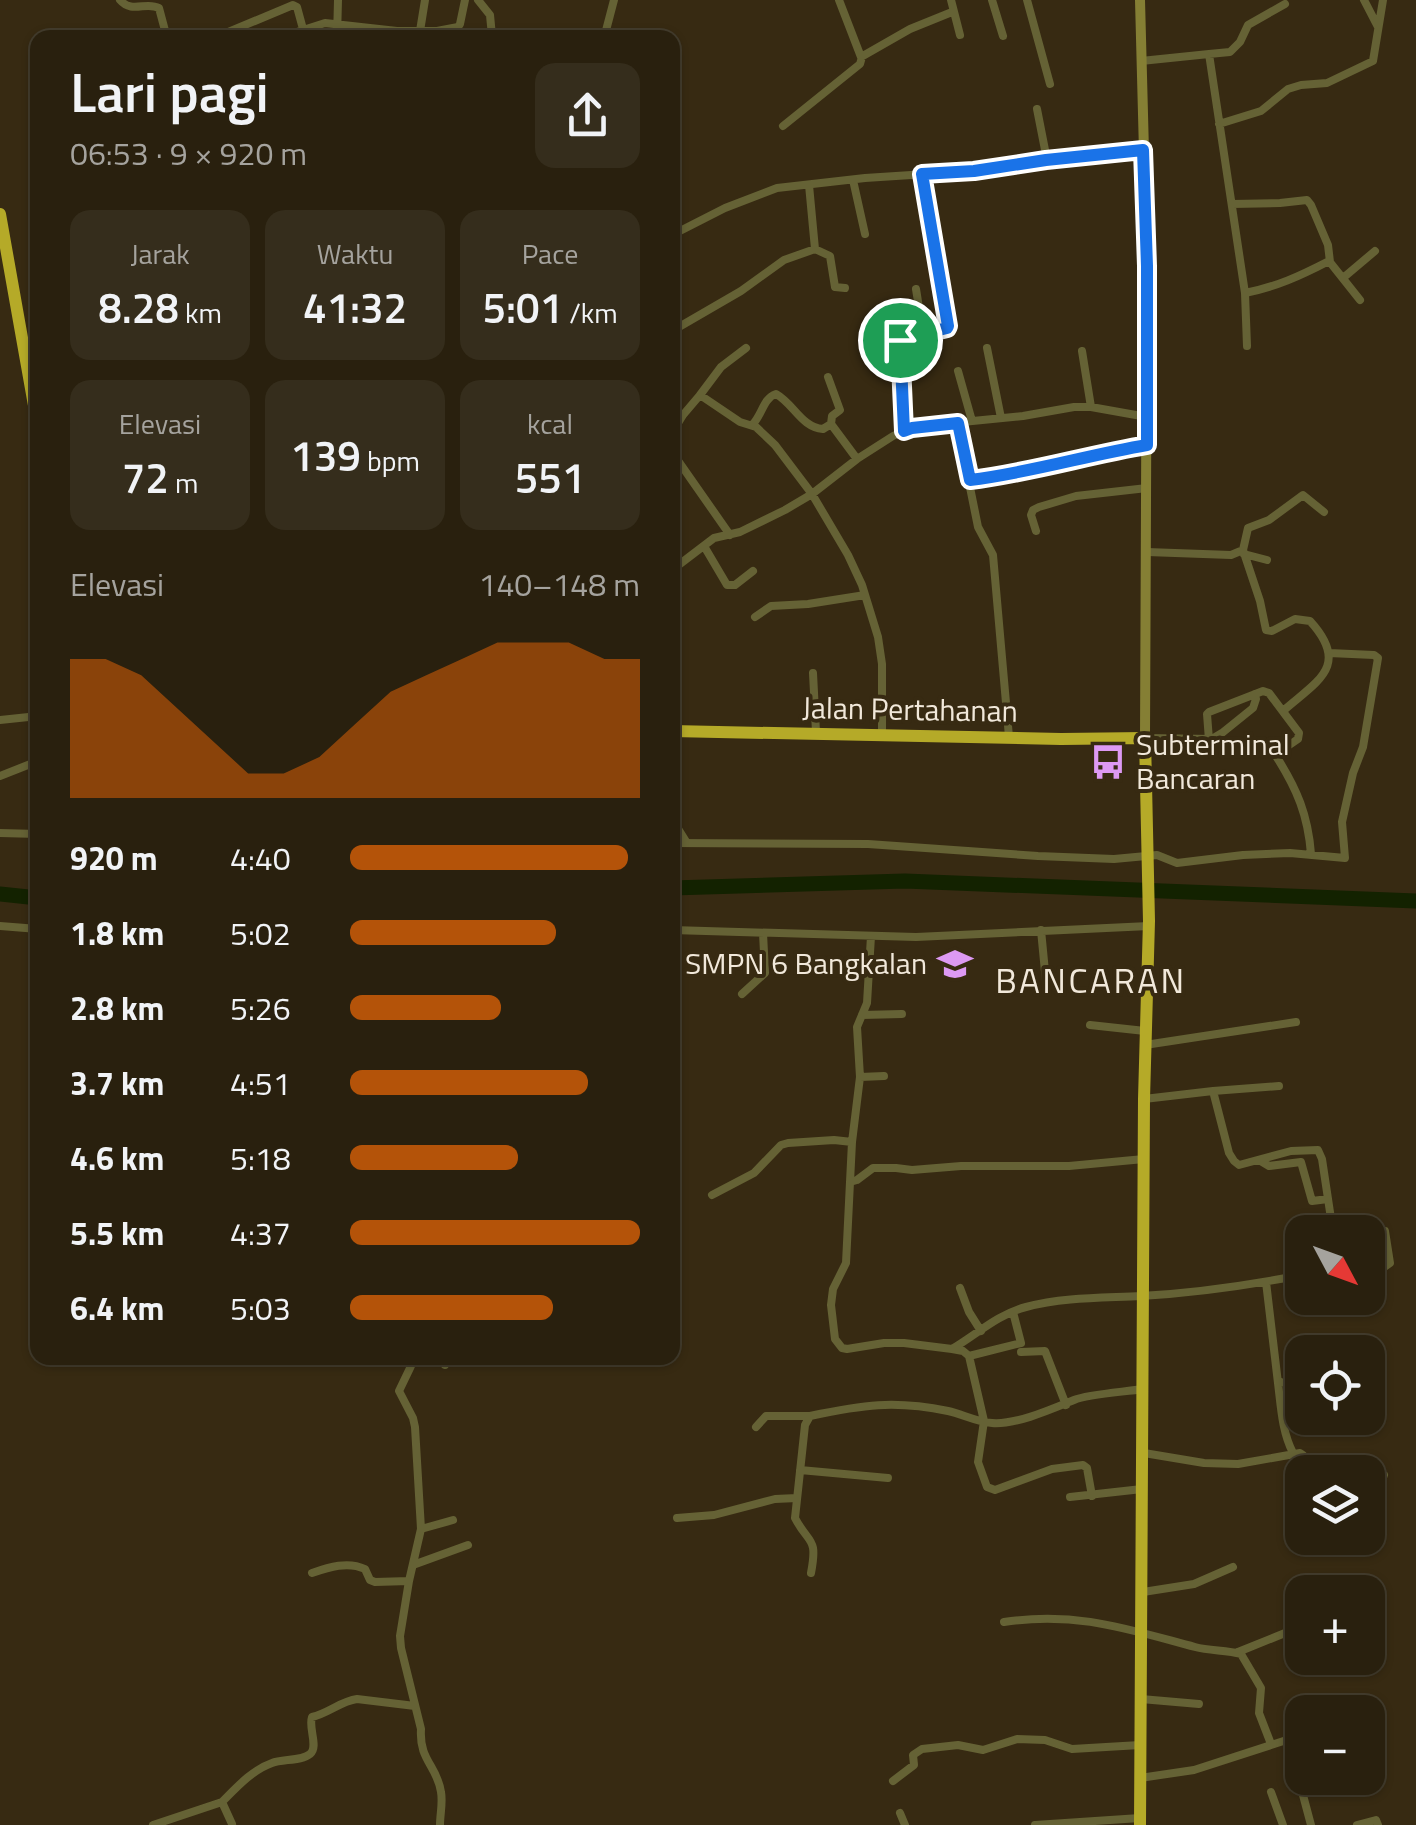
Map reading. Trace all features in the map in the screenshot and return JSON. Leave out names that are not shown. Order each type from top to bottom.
[{"type":"highway","points":[[0,214],[30,343]]},
{"type":"highway","name":"Jalan Pertahanan","points":[[680,732],[1146,738]]},
{"type":"highway","points":[[1140,1821],[1144,1099],[1149,924],[1146,738]]},
{"type":"main road","points":[[1140,0],[1147,266],[1146,738]]},
{"type":"street","points":[[120,0],[137,8],[159,8],[165,30]]},
{"type":"street","points":[[337,30],[338,0]]},
{"type":"street","points":[[420,30],[424,0]]},
{"type":"street","points":[[443,30],[458,27],[466,0]]},
{"type":"street","points":[[478,0],[490,15],[491,30]]},
{"type":"street","points":[[606,30],[614,0]]},
{"type":"street","points":[[784,126],[860,64],[862,57],[839,0]]},
{"type":"street","points":[[951,0],[960,35]]},
{"type":"street","points":[[992,0],[1002,36]]},
{"type":"street","points":[[1028,0],[1050,84]]},
{"type":"street","points":[[1364,0],[1379,28]]},
{"type":"street","points":[[1219,124],[1261,111],[1288,89],[1327,83],[1372,62],[1383,0]]},
{"type":"street","points":[[1141,61],[1230,52],[1248,25],[1285,4]]},
{"type":"street","points":[[233,30],[293,5],[297,7],[302,29],[337,23],[384,30]]},
{"type":"street","points":[[862,57],[910,29],[952,12]]},
{"type":"street","points":[[1208,54],[1244,293],[1247,346]]},
{"type":"street","points":[[1037,109],[1046,160]]},
{"type":"street","points":[[680,231],[776,188],[974,171],[1143,150]]},
{"type":"street","points":[[904,431],[899,345],[902,339],[948,326],[922,174]]},
{"type":"street","points":[[853,180],[865,234]]},
{"type":"street","points":[[809,186],[815,249]]},
{"type":"street","points":[[1232,204],[1307,200],[1328,245],[1330,262],[1360,300]]},
{"type":"street","points":[[680,325],[751,285],[784,260],[815,249],[830,256],[834,284],[845,288]]},
{"type":"street","points":[[1343,278],[1376,252]]},
{"type":"street","points":[[1244,293],[1272,288],[1330,262]]},
{"type":"street","points":[[916,289],[923,333]]},
{"type":"street","points":[[680,420],[721,367],[746,348]]},
{"type":"street","points":[[986,348],[1000,418]]},
{"type":"street","points":[[1082,351],[1090,407]]},
{"type":"street","points":[[958,371],[972,421]]},
{"type":"street","points":[[828,377],[840,409],[832,416],[831,424],[857,459]]},
{"type":"street","points":[[700,394],[740,422],[761,431],[782,452],[848,555],[866,595],[878,637],[882,734]]},
{"type":"street","points":[[751,426],[767,400],[776,394],[814,428],[824,429],[831,424]]},
{"type":"street","points":[[680,564],[714,538],[764,521],[812,494],[857,459],[912,428],[1090,407],[1147,418]]},
{"type":"street","points":[[958,423],[980,534],[993,555],[1009,737]]},
{"type":"street","points":[[970,480],[1147,445]]},
{"type":"street","points":[[680,463],[730,535]]},
{"type":"street","points":[[1036,532],[1032,515],[1039,507],[1076,496],[1147,488]]},
{"type":"street","points":[[1282,711],[1326,672],[1330,653],[1310,620],[1295,618],[1272,632],[1266,630],[1244,552],[1248,528],[1269,520],[1303,496],[1324,512]]},
{"type":"street","points":[[704,546],[727,585],[735,585],[753,571]]},
{"type":"street","points":[[1146,552],[1244,552],[1267,560]]},
{"type":"street","points":[[755,618],[771,606],[866,595]]},
{"type":"street","points":[[680,843],[868,844],[1114,859],[1157,856],[1177,863],[1244,855],[1345,858],[1342,822],[1363,746],[1378,658],[1330,653]]},
{"type":"street","points":[[813,673],[816,732]]},
{"type":"street","points":[[1208,740],[1209,712],[1255,694],[1269,693],[1300,736],[1276,756],[1297,793],[1311,854]]},
{"type":"street","points":[[1146,738],[1208,740],[1222,734],[1252,708],[1255,694]]},
{"type":"street","points":[[0,720],[30,717]]},
{"type":"street","points":[[0,776],[30,764]]},
{"type":"street","points":[[680,832],[687,843]]},
{"type":"street","points":[[0,833],[30,834]]},
{"type":"street","points":[[680,930],[916,936],[1149,924]]},
{"type":"street","points":[[0,926],[30,928]]},
{"type":"street","points":[[1041,930],[1046,982]]},
{"type":"street","points":[[742,994],[764,975],[763,933]]},
{"type":"street","points":[[871,936],[867,1003],[858,1027],[860,1077],[852,1142],[846,1263],[833,1289],[831,1305],[837,1343],[847,1350],[904,1343],[963,1352],[969,1356],[984,1422],[978,1462],[990,1489],[1052,1469],[1083,1465],[1087,1468],[1092,1496]]},
{"type":"street","points":[[862,1015],[902,1014]]},
{"type":"street","points":[[1090,1025],[1145,1038],[1296,1022]]},
{"type":"street","points":[[860,1077],[884,1076]]},
{"type":"street","points":[[1144,1099],[1279,1086]]},
{"type":"street","points":[[1213,1091],[1232,1158],[1240,1164],[1291,1151],[1318,1150],[1331,1215]]},
{"type":"street","points":[[712,1195],[754,1173],[788,1142],[852,1142]]},
{"type":"street","points":[[850,1182],[873,1168],[1068,1166],[1144,1159]]},
{"type":"street","points":[[1258,1160],[1269,1166],[1300,1162],[1312,1200],[1328,1199]]},
{"type":"street","points":[[1385,1267],[1390,1263],[1386,1232]]},
{"type":"street","points":[[952,1350],[1013,1312],[1037,1305],[1285,1278]]},
{"type":"street","points":[[1266,1282],[1283,1424],[1293,1453]]},
{"type":"street","points":[[960,1288],[981,1332]]},
{"type":"street","points":[[969,1356],[1021,1343],[1013,1312]]},
{"type":"street","points":[[1022,1352],[1045,1351],[1066,1405]]},
{"type":"street","points":[[411,1365],[399,1391],[415,1427],[421,1528],[400,1636],[424,1757],[441,1789],[440,1825]]},
{"type":"street","points":[[1278,1383],[1285,1382]]},
{"type":"street","points":[[756,1427],[766,1416],[810,1416],[888,1403],[952,1412],[984,1422],[1007,1422],[1078,1399],[1142,1389]]},
{"type":"street","points":[[810,1416],[795,1521],[814,1546],[811,1573]]},
{"type":"street","points":[[1144,1452],[1204,1463],[1238,1464],[1293,1453],[1304,1455]]},
{"type":"street","points":[[800,1470],[888,1478]]},
{"type":"street","points":[[1070,1497],[1142,1489]]},
{"type":"street","points":[[677,1518],[714,1515],[797,1498]]},
{"type":"street","points":[[421,1528],[453,1520]]},
{"type":"street","points":[[414,1565],[468,1545]]},
{"type":"street","points":[[312,1573],[355,1565],[365,1569],[375,1582],[408,1581]]},
{"type":"street","points":[[1143,1592],[1194,1584],[1233,1567]]},
{"type":"street","points":[[1004,1622],[1068,1618],[1142,1630],[1196,1647],[1238,1652],[1258,1680],[1262,1696],[1259,1713],[1271,1744]]},
{"type":"street","points":[[1238,1652],[1285,1633]]},
{"type":"street","points":[[1141,1699],[1199,1704]]},
{"type":"street","points":[[152,1825],[222,1802],[272,1762],[310,1754],[314,1746],[312,1717],[348,1700],[415,1706]]},
{"type":"street","points":[[893,1781],[914,1764],[917,1751],[933,1747],[958,1744],[982,1750],[1017,1739],[1045,1740],[1072,1750],[1140,1745]]},
{"type":"street","points":[[1140,1778],[1194,1770],[1285,1740]]},
{"type":"street","points":[[1271,1792],[1283,1825]]},
{"type":"street","points":[[1303,1795],[1311,1825]]},
{"type":"street","points":[[222,1802],[232,1824]]},
{"type":"street","points":[[900,1813],[905,1825]]},
{"type":"street","points":[[1357,1825],[1376,1820],[1378,1825]]},
{"type":"street","points":[[1035,1825],[1140,1821]]},
{"type":"waterway","points":[[680,888],[905,881],[1416,901]]},
{"type":"waterway","points":[[0,894],[30,897]]},
{"type":"place","name":"Subterminal Bancaran","points":[[1108,762]]},
{"type":"place","name":"SMPN 6 Bangkalan","points":[[955,964]]},
{"type":"district","name":"BANCARAN","points":[[1091,981]]},
{"type":"route","points":[[1143,150],[1147,445],[970,480],[958,423],[904,431],[900,340],[948,326],[922,174],[1143,150]]}]
